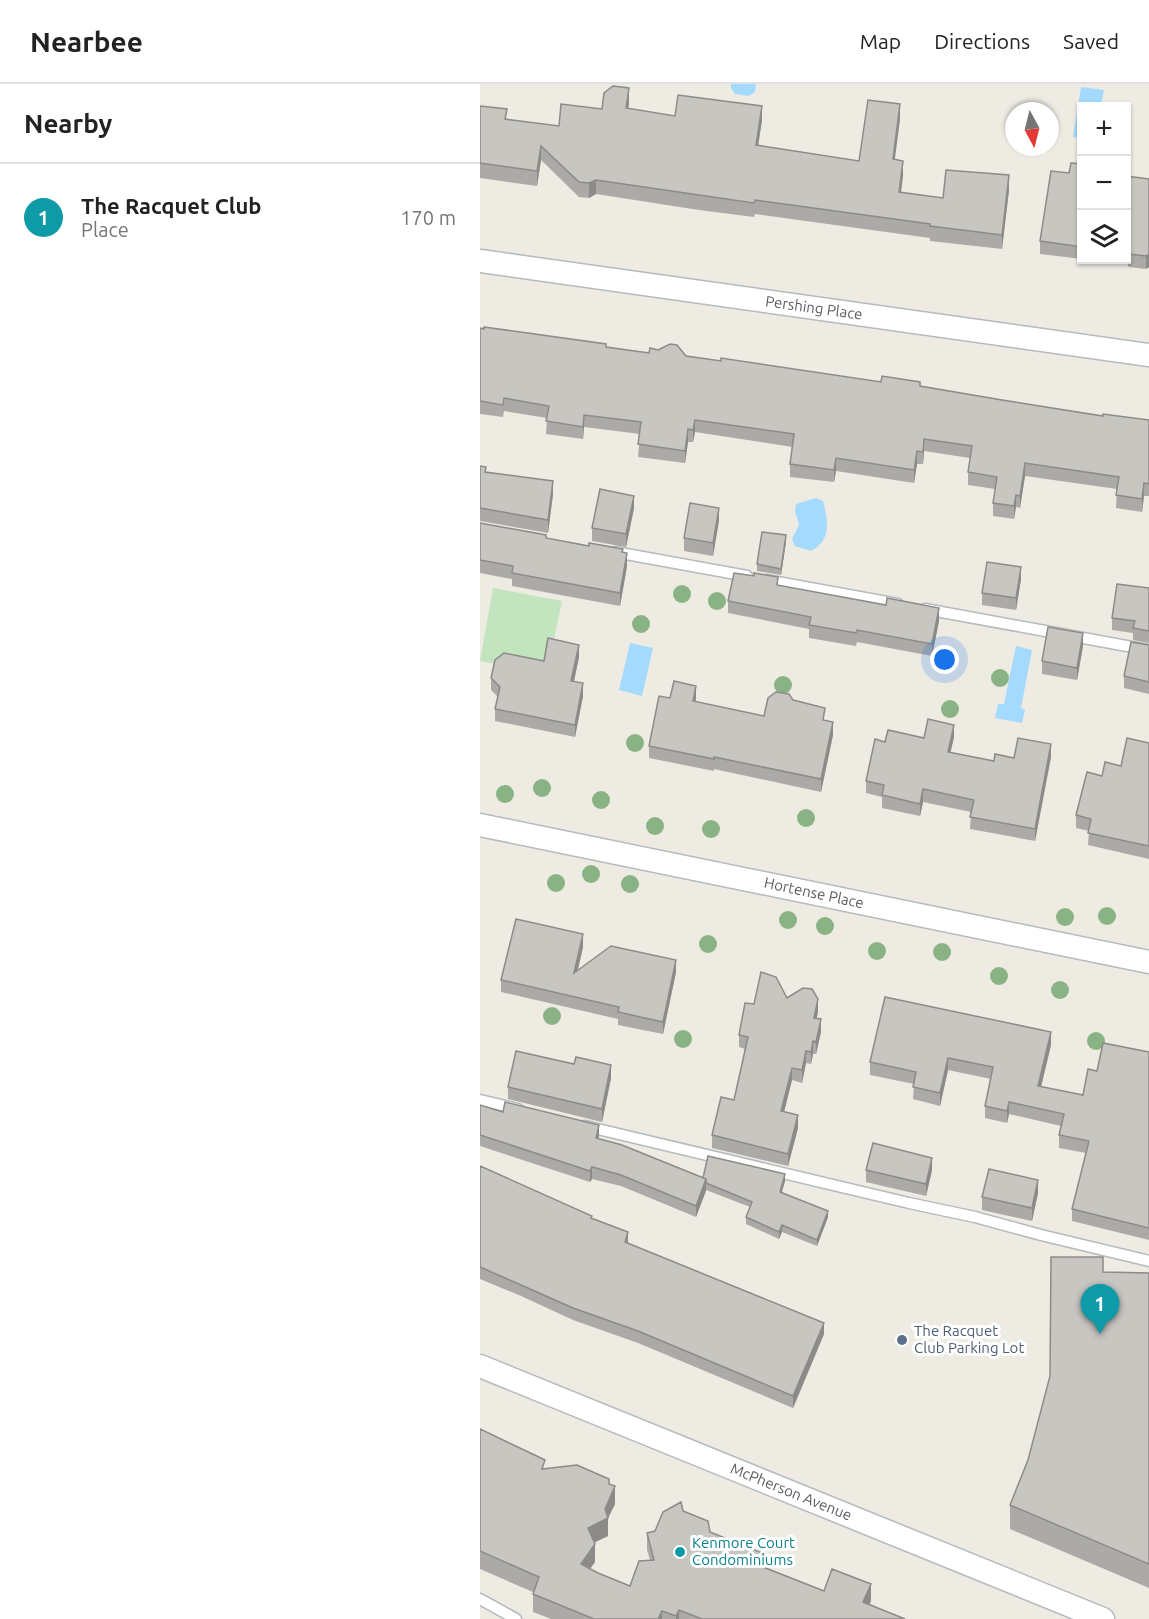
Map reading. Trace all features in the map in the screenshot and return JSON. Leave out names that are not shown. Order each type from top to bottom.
[{"type":"street","name":"Pershing Place","points":[[480,261],[1149,355]]},
{"type":"street","name":"Hortense Place","points":[[480,825],[1149,962]]},
{"type":"street","name":"McPherson Avenue","points":[[480,1366],[1103,1619]]},
{"type":"lane","points":[[609,551],[1149,650]]},
{"type":"lane","points":[[480,1100],[526,1111]]},
{"type":"lane","points":[[573,1123],[975,1217],[1041,1236],[1149,1261]]},
{"type":"lane","points":[[480,1599],[516,1619]]},
{"type":"green space","points":[[493,588],[562,601],[544,674],[480,661]]},
{"type":"water","points":[[731,84],[756,84],[755,92],[749,96],[735,94]]},
{"type":"water","points":[[1081,87],[1104,90],[1102,102],[1079,102]]},
{"type":"water","points":[[1077,112],[1077,138],[1073,137]]},
{"type":"water","points":[[816,498],[823,501],[827,529],[818,547],[811,551],[795,546],[792,539],[799,525],[795,511],[796,504]]},
{"type":"water","points":[[630,643],[653,648],[642,696],[619,690]]},
{"type":"water","points":[[1016,646],[1032,650],[1021,708],[1025,710],[1022,723],[995,718],[998,704],[1004,704]]},
{"type":"building","points":[[613,86],[629,88],[626,108],[675,116],[678,95],[762,106],[756,145],[859,161],[868,100],[900,104],[893,159],[903,161],[899,192],[943,198],[946,170],[1009,175],[1002,235],[596,180],[589,183],[579,182],[541,146],[537,171],[480,163],[480,106],[507,109],[505,119],[559,126],[561,104],[602,109],[604,93]]},
{"type":"building","points":[[1071,163],[1077,164],[1077,246],[1040,241],[1051,171],[1069,173]]},
{"type":"building","points":[[1131,177],[1149,179],[1149,254],[1146,256],[1131,254]]},
{"type":"building","points":[[484,327],[606,344],[606,347],[649,353],[650,348],[658,350],[670,344],[677,345],[686,356],[721,361],[721,358],[881,382],[882,376],[920,382],[920,386],[1002,400],[1103,416],[1103,414],[1149,420],[1149,484],[1144,483],[1142,499],[1116,495],[1119,477],[1025,463],[1020,496],[1016,495],[1014,506],[993,503],[997,477],[968,472],[972,446],[924,439],[923,452],[917,451],[914,470],[836,458],[834,470],[790,464],[794,434],[695,420],[693,430],[688,429],[685,451],[638,444],[641,422],[584,415],[583,427],[546,421],[549,406],[504,398],[503,405],[480,401],[480,328],[484,329]]},
{"type":"building","points":[[480,466],[486,467],[485,472],[553,481],[548,520],[480,508]]},
{"type":"building","points":[[600,489],[634,496],[626,534],[592,528]]},
{"type":"building","points":[[690,503],[719,508],[713,543],[684,538]]},
{"type":"building","points":[[480,523],[546,535],[546,538],[589,546],[589,543],[623,549],[622,552],[627,553],[620,593],[512,573],[513,566],[480,560]]},
{"type":"building","points":[[762,532],[786,535],[781,569],[757,564]]},
{"type":"building","points":[[987,562],[1021,567],[1016,598],[982,593]]},
{"type":"building","points":[[734,573],[754,576],[754,573],[778,577],[777,585],[886,605],[887,598],[939,608],[932,644],[857,630],[856,633],[809,625],[811,617],[728,601]]},
{"type":"building","points":[[1117,584],[1149,588],[1149,631],[1133,628],[1135,621],[1112,618]]},
{"type":"building","points":[[1048,627],[1083,633],[1077,668],[1042,661]]},
{"type":"building","points":[[548,638],[579,645],[571,681],[583,683],[575,725],[495,709],[500,687],[491,678],[495,660],[504,653],[544,661]]},
{"type":"building","points":[[1131,642],[1149,645],[1149,682],[1124,676]]},
{"type":"building","points":[[674,681],[696,686],[693,701],[764,716],[768,698],[776,692],[789,694],[793,700],[825,708],[823,720],[833,722],[821,779],[649,746],[659,696],[670,698]]},
{"type":"building","points":[[928,719],[954,725],[948,752],[994,761],[995,754],[1014,758],[1018,738],[1051,744],[1035,829],[970,817],[974,800],[923,789],[920,804],[882,795],[884,785],[866,781],[875,739],[885,742],[888,730],[924,738]]},
{"type":"building","points":[[1127,738],[1149,743],[1149,846],[1088,833],[1091,819],[1076,815],[1087,772],[1102,776],[1105,762],[1121,766]]},
{"type":"building","points":[[516,919],[583,934],[574,973],[611,946],[676,960],[663,1022],[618,1012],[619,1007],[501,980]]},
{"type":"building","points":[[761,972],[776,977],[787,998],[803,988],[812,989],[818,999],[814,1018],[821,1019],[816,1042],[813,1041],[811,1052],[806,1051],[802,1070],[792,1068],[781,1111],[798,1115],[788,1154],[712,1135],[721,1097],[734,1100],[748,1037],[739,1035],[745,1003],[754,1004]]},
{"type":"building","points":[[885,997],[1051,1032],[1038,1086],[1083,1095],[1088,1069],[1097,1071],[1103,1043],[1149,1052],[1149,1228],[1072,1209],[1089,1141],[1059,1135],[1064,1114],[1009,1102],[1007,1111],[985,1106],[993,1067],[948,1058],[940,1093],[913,1087],[916,1072],[870,1062]]},
{"type":"building","points":[[516,1051],[574,1064],[576,1057],[611,1065],[602,1109],[508,1087]]},
{"type":"building","points":[[505,1102],[599,1125],[596,1138],[622,1145],[706,1179],[696,1206],[621,1175],[592,1167],[590,1171],[480,1135],[480,1105],[503,1112]]},
{"type":"building","points":[[873,1143],[932,1158],[926,1184],[866,1170]]},
{"type":"building","points":[[708,1156],[785,1174],[780,1192],[828,1211],[817,1240],[782,1225],[779,1232],[746,1217],[752,1202],[706,1183],[706,1179],[703,1178]]},
{"type":"building","points":[[480,1166],[592,1216],[591,1218],[628,1232],[625,1242],[824,1323],[793,1396],[638,1331],[573,1308],[480,1267]]},
{"type":"building","points":[[989,1169],[1038,1180],[1032,1208],[982,1197]]},
{"type":"building","points":[[1051,1257],[1103,1257],[1103,1272],[1149,1273],[1149,1564],[1010,1505],[1028,1460],[1050,1376]]},
{"type":"building","points":[[480,1429],[545,1460],[542,1469],[577,1465],[609,1479],[609,1484],[615,1486],[605,1509],[608,1518],[588,1528],[595,1544],[581,1564],[598,1573],[630,1586],[639,1561],[654,1560],[647,1533],[655,1531],[663,1512],[681,1502],[683,1511],[708,1521],[710,1532],[767,1555],[763,1567],[824,1591],[832,1569],[871,1584],[863,1602],[905,1619],[702,1619],[679,1610],[676,1616],[662,1611],[658,1619],[594,1619],[533,1594],[539,1577],[480,1551]]},
{"type":"place","name":"The Racquet Club","points":[[1100,1334]]},
{"type":"place","name":"The Racquet Club Parking Lot","points":[[902,1340]]},
{"type":"place","name":"Kenmore Court Condominiums","points":[[680,1552]]}]
